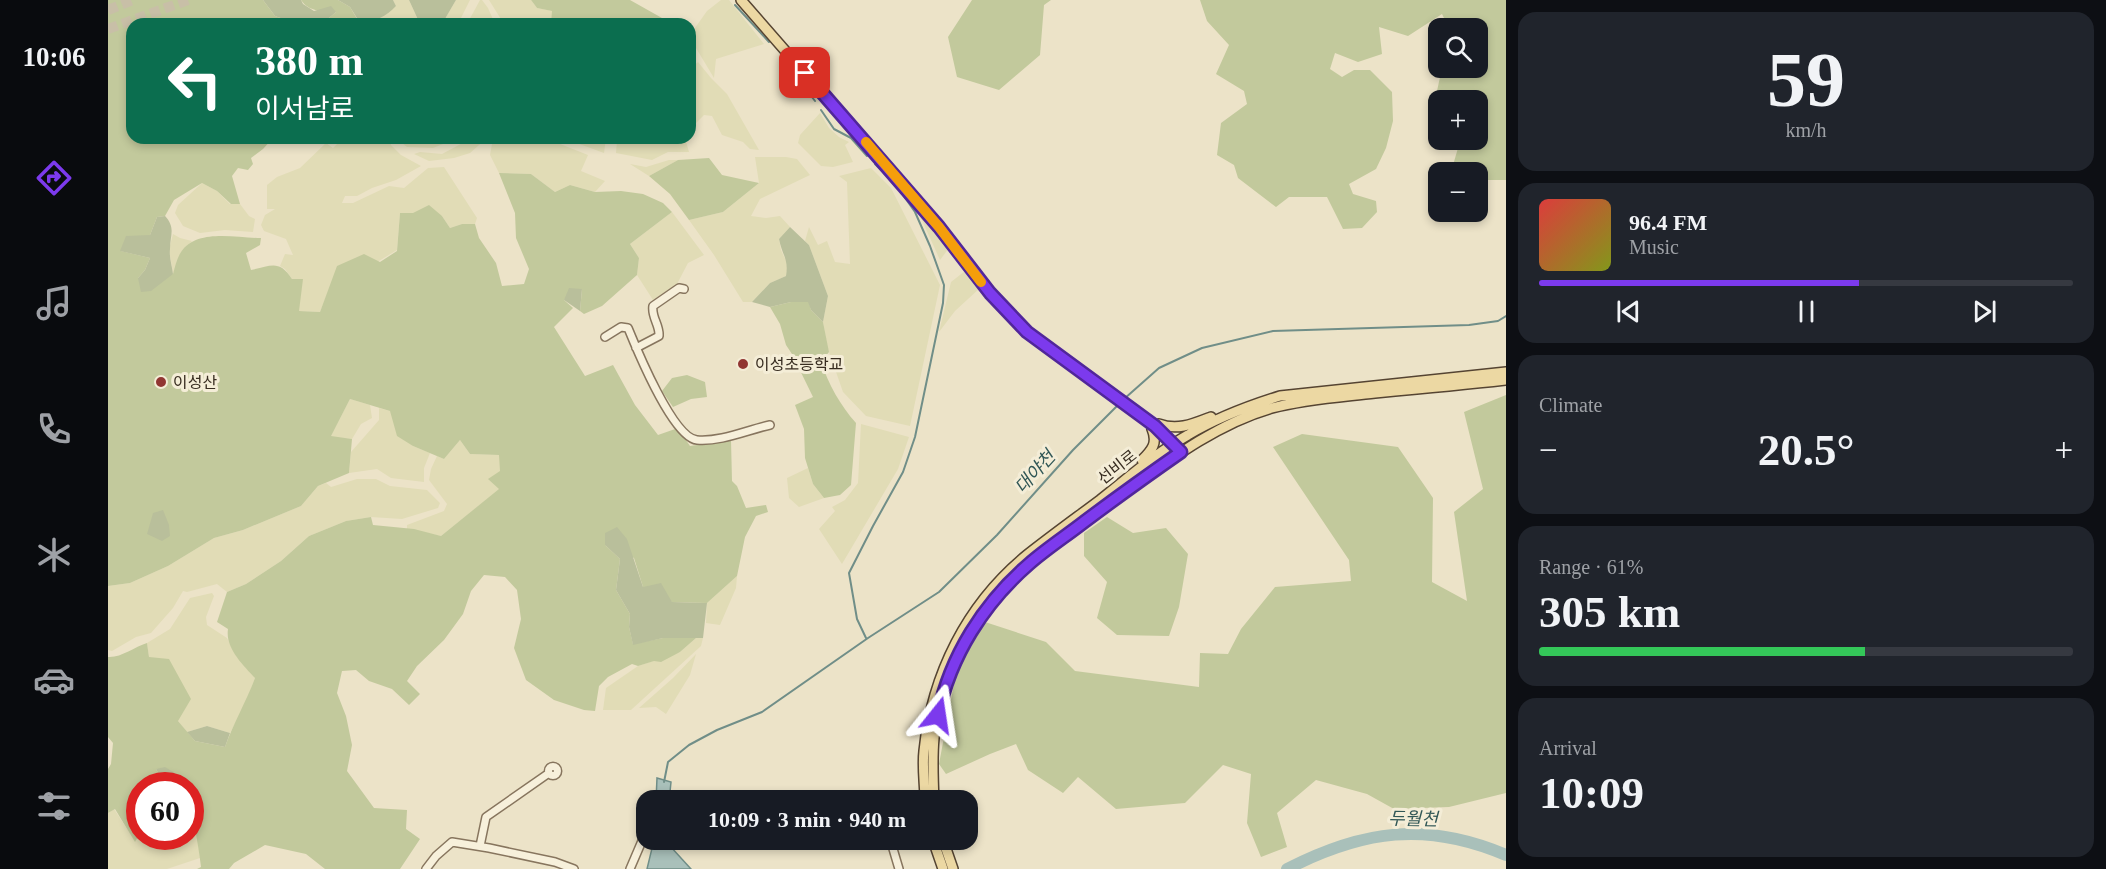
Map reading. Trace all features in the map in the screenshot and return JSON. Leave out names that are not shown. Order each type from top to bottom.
[{"type":"main road","points":[[741,0],[939,227],[990,293],[1027,332],[1155,426],[1181,452]]},
{"type":"main road","name":"선비로","points":[[925,790],[924,754],[928,716],[933,697],[950,654],[977,607],[998,582],[1026,556],[1173,444],[1214,421],[1280,396],[1506,372]]},
{"type":"main road","name":"선비로","points":[[934,790],[934,736],[943,693],[959,654],[980,619],[1006,586],[1030,563],[1181,452],[1224,428],[1273,408],[1324,398],[1506,380]]},
{"type":"main road","points":[[1144,465],[1142,460],[1155,444],[1152,429],[1155,426],[1159,424],[1167,427],[1185,426],[1210,417],[1214,421]]},
{"type":"main road","points":[[936,850],[943,869]]},
{"type":"main road","points":[[946,850],[953,869]]},
{"type":"street","points":[[636,348],[659,336],[660,330],[652,311],[653,306],[679,288],[684,289]]},
{"type":"street","points":[[605,337],[621,327],[628,328],[657,394],[685,434],[694,440],[714,439],[770,425]]},
{"type":"street","points":[[480,846],[486,817],[549,773]]},
{"type":"street","points":[[426,869],[436,856],[452,842],[555,862],[574,869]]},
{"type":"street","points":[[623,869],[631,867],[640,850]]},
{"type":"street","points":[[895,850],[899,869]]},
{"type":"shaded area","points":[[393,0],[409,0],[417,18],[378,18],[396,6]]},
{"type":"shaded area","points":[[456,0],[470,0],[461,18],[446,18]]},
{"type":"shaded area","points":[[482,0],[492,18],[470,18]]},
{"type":"shaded area","points":[[489,0],[531,0],[537,8],[553,11],[552,18],[500,18]]},
{"type":"shaded area","points":[[721,0],[729,0],[764,44],[716,59],[714,78],[696,48],[696,27],[707,11]]},
{"type":"shaded area","points":[[698,62],[727,94],[759,150],[750,149],[743,142],[722,135],[712,116],[704,115],[696,123],[696,64]]},
{"type":"shaded area","points":[[820,113],[829,128],[849,142],[845,145],[853,162],[833,167],[821,166],[798,143],[800,135]]},
{"type":"shaded area","points":[[325,144],[333,148],[337,144],[391,144],[401,155],[421,166],[396,180],[357,196],[345,196],[342,203],[353,203],[389,186],[404,188],[428,168],[444,167],[477,218],[475,224],[462,224],[450,228],[442,216],[400,213],[397,250],[328,292],[320,312],[299,311],[292,279],[280,266],[285,254],[293,255],[286,239],[264,231],[261,225],[265,215],[275,209],[267,209],[267,185],[277,177],[300,168]]},
{"type":"shaded area","points":[[403,144],[443,144],[433,148],[407,147]]},
{"type":"shaded area","points":[[461,144],[480,144],[470,153],[454,158],[429,161],[414,154],[420,152],[442,154]]},
{"type":"shaded area","points":[[492,144],[560,144],[588,155],[581,171],[605,181],[595,192],[570,185],[555,192],[531,174],[499,173],[490,155]]},
{"type":"shaded area","points":[[579,144],[605,144],[604,153]]},
{"type":"shaded area","points":[[617,144],[687,144],[689,152],[668,152],[652,160],[616,153]]},
{"type":"shaded area","points":[[755,157],[797,159],[810,175],[760,199],[751,216],[766,218],[780,216],[790,227],[779,239],[788,265],[786,276],[770,283],[752,302],[743,302],[689,220],[723,212],[759,183]]},
{"type":"shaded area","points":[[669,160],[678,160],[649,176],[630,164],[646,167]]},
{"type":"shaded area","points":[[871,168],[891,188],[940,285],[910,426],[866,416],[843,392],[828,349],[823,322],[828,296],[809,245],[805,241],[809,227],[818,245],[827,241],[835,262],[850,264],[847,182],[839,176]]},
{"type":"shaded area","points":[[202,183],[217,191],[230,204],[240,204],[249,216],[255,219],[253,232],[225,230],[200,233],[183,226],[175,213],[178,205]]},
{"type":"shaded area","points":[[916,207],[949,248],[940,260]]},
{"type":"shaded area","points":[[672,212],[704,255],[688,263],[677,284],[653,300],[637,275],[639,258],[630,244]]},
{"type":"shaded area","points":[[173,234],[192,241],[181,252],[173,274],[169,249]]},
{"type":"shaded area","points":[[965,271],[980,288],[955,311],[939,332],[951,282]]},
{"type":"shaded area","points":[[350,399],[370,405],[372,418],[361,424],[352,439],[330,437]]},
{"type":"shaded area","points":[[379,408],[390,411],[413,446],[430,453],[424,468],[424,482],[391,478],[377,469],[349,473],[351,452],[379,420]]},
{"type":"shaded area","points":[[861,424],[909,437],[898,469],[842,564],[819,529],[835,511],[832,507],[845,500],[858,483]]},
{"type":"shaded area","points":[[460,440],[470,454],[500,455],[500,489],[441,536],[407,529],[407,525],[444,511],[447,504],[429,480],[431,469],[437,456],[444,459]]},
{"type":"shaded area","points":[[808,468],[813,484],[824,498],[799,507],[789,498],[787,478]]},
{"type":"shaded area","points":[[357,479],[376,479],[390,486],[427,490],[440,503],[438,508],[402,519],[371,517],[346,521],[309,536],[281,561],[246,584],[227,592],[217,584],[183,591],[173,608],[151,633],[136,637],[112,651],[108,650],[108,586],[130,583],[168,566],[214,538],[243,530],[301,506],[318,486],[326,483],[331,487]]},
{"type":"shaded area","points":[[737,576],[736,588],[720,625],[706,623],[707,603]]},
{"type":"shaded area","points":[[212,593],[214,596],[206,617],[207,625],[227,638],[237,657],[255,678],[245,705],[230,733],[207,726],[187,732],[178,721],[149,657],[147,643],[170,629],[190,598]]},
{"type":"shaded area","points":[[696,638],[703,638],[701,646],[631,710],[603,710],[606,688],[638,666],[680,652]]},
{"type":"shaded area","points":[[696,654],[690,675],[666,714],[656,707],[639,708],[673,678]]},
{"type":"shaded area","points":[[114,809],[126,827],[126,850],[199,850],[200,858],[167,869],[108,869],[108,813]]},
{"type":"green space","points":[[108,0],[263,0],[275,16],[280,18],[126,18],[126,144],[268,144],[251,158],[253,164],[248,170],[238,168],[232,176],[240,204],[231,204],[217,191],[202,183],[174,200],[165,216],[157,217],[150,235],[121,251],[150,258],[145,270],[138,278],[173,274],[181,252],[197,240],[218,236],[261,238],[260,245],[246,253],[251,270],[279,266],[292,279],[303,279],[299,311],[320,312],[337,266],[364,254],[380,262],[397,251],[400,213],[413,213],[429,205],[442,216],[450,228],[462,224],[475,224],[479,238],[496,263],[502,286],[524,284],[529,269],[516,238],[515,213],[499,173],[531,174],[555,192],[570,185],[595,192],[621,191],[643,194],[663,203],[672,212],[630,244],[639,258],[637,275],[602,306],[584,314],[580,311],[582,289],[564,300],[573,308],[554,327],[585,376],[613,365],[635,405],[658,435],[678,428],[690,446],[731,440],[732,481],[737,486],[746,508],[766,505],[768,512],[756,516],[745,537],[737,576],[707,603],[672,602],[643,587],[634,558],[605,545],[620,559],[616,590],[630,614],[629,627],[633,644],[663,638],[696,638],[680,652],[661,662],[654,661],[638,666],[632,664],[608,677],[599,686],[595,711],[584,710],[554,700],[526,680],[514,648],[521,619],[517,590],[505,577],[484,575],[471,591],[463,614],[444,640],[417,666],[407,681],[420,694],[409,705],[392,689],[369,681],[356,670],[342,671],[337,693],[346,716],[352,745],[347,771],[374,808],[407,810],[406,829],[420,839],[400,869],[325,869],[306,854],[265,845],[234,863],[229,869],[197,869],[201,867],[198,850],[204,850],[204,772],[170,772],[156,769],[158,772],[126,772],[126,827],[115,809],[108,813],[108,769],[111,764],[113,743],[108,737],[108,657],[123,654],[147,643],[149,657],[169,659],[191,699],[178,721],[195,741],[225,747],[255,678],[240,662],[232,649],[228,629],[217,622],[227,592],[246,584],[281,561],[309,536],[346,521],[371,517],[373,525],[414,529],[441,536],[499,489],[488,479],[500,471],[499,455],[470,454],[460,440],[444,459],[413,446],[397,436],[390,411],[350,399],[331,436],[352,439],[349,473],[318,486],[301,506],[243,530],[214,538],[168,566],[130,583],[108,586]]},
{"type":"green space","points":[[263,0],[301,0],[314,11],[331,6],[336,12],[329,18],[275,16]]},
{"type":"green space","points":[[301,0],[338,0],[350,7],[356,18],[329,18],[336,12],[312,9]]},
{"type":"green space","points":[[338,0],[393,0],[396,6],[380,18],[357,18],[350,7]]},
{"type":"green space","points":[[409,0],[456,0],[446,18],[417,18]]},
{"type":"green space","points":[[531,0],[630,0],[662,18],[551,18],[552,11],[537,8]]},
{"type":"green space","points":[[972,0],[1051,0],[1044,5],[1040,55],[999,90],[957,77],[948,37]]},
{"type":"green space","points":[[1200,0],[1506,0],[1506,180],[1488,180],[1488,162],[1454,162],[1457,150],[1488,150],[1488,90],[1437,90],[1440,78],[1488,78],[1488,18],[1444,18],[1442,14],[1436,18],[1428,18],[1428,23],[1408,36],[1379,27],[1382,54],[1358,62],[1335,53],[1330,69],[1342,77],[1354,70],[1370,70],[1392,92],[1393,121],[1386,148],[1376,169],[1349,184],[1353,194],[1376,201],[1377,212],[1362,228],[1343,229],[1327,197],[1289,197],[1276,207],[1238,178],[1234,165],[1217,155],[1221,123],[1247,104],[1244,91],[1216,74],[1229,45],[1207,21]]},
{"type":"green space","points":[[709,158],[722,175],[759,183],[723,212],[689,220],[670,194],[649,176],[678,160]]},
{"type":"green space","points":[[165,216],[171,228],[170,255],[173,274],[151,291],[141,292],[138,278],[145,270],[150,258],[120,251],[126,236],[150,235],[157,217]]},
{"type":"green space","points":[[790,227],[809,245],[828,296],[823,322],[811,310],[808,302],[791,302],[770,307],[752,302],[770,283],[786,276],[786,261],[779,239]]},
{"type":"green space","points":[[569,288],[582,289],[580,311],[564,300]]},
{"type":"green space","points":[[791,302],[809,302],[811,310],[823,322],[829,352],[821,362],[835,394],[856,423],[851,485],[840,495],[824,498],[813,484],[805,458],[804,429],[795,405],[813,397],[786,345],[780,324],[770,307]]},
{"type":"green space","points":[[687,375],[705,382],[707,397],[691,399],[673,407],[662,391],[672,378]]},
{"type":"green space","points":[[1506,395],[1506,793],[1449,807],[1394,809],[1367,794],[1316,780],[1277,813],[1287,847],[1261,857],[1247,823],[1251,774],[1223,765],[1185,803],[1116,809],[1078,777],[1063,793],[1028,770],[1016,744],[946,774],[939,764],[956,673],[985,622],[1046,642],[1075,671],[1199,687],[1200,653],[1228,654],[1241,629],[1275,587],[1351,581],[1349,560],[1273,447],[1302,434],[1398,447],[1433,498],[1432,582],[1467,601],[1454,512],[1483,489],[1464,412]]},
{"type":"green space","points":[[163,510],[169,525],[170,536],[162,541],[147,534],[153,513]]},
{"type":"green space","points":[[1107,517],[1133,533],[1166,528],[1188,554],[1179,607],[1169,636],[1117,635],[1097,618],[1107,582],[1084,556],[1084,533]]},
{"type":"green space","points":[[617,527],[627,539],[643,587],[661,583],[672,602],[707,603],[703,638],[663,638],[633,645],[629,627],[630,614],[616,590],[620,559],[605,545],[605,533]]},
{"type":"green space","points":[[207,726],[230,733],[225,747],[195,741],[187,732]]},
{"type":"green space","points":[[165,767],[173,772],[158,772],[156,769]]},
{"type":"water","points":[[657,778],[671,782],[670,790],[656,790]]},
{"type":"water","points":[[652,850],[674,850],[691,869],[647,869]]},
{"type":"waterway","points":[[735,5],[769,42]]},
{"type":"waterway","points":[[790,68],[796,75]]},
{"type":"waterway","points":[[802,84],[815,101]]},
{"type":"waterway","points":[[821,110],[834,129],[851,138],[867,156]]},
{"type":"waterway","points":[[866,638],[857,619],[849,573],[903,472],[915,437],[943,303],[944,285],[915,212],[896,185],[875,164]]},
{"type":"waterway","name":"대야천","points":[[1124,399],[1159,368],[1202,348],[1273,331],[1469,325],[1498,321],[1506,316]]},
{"type":"waterway","name":"대야천","points":[[664,782],[668,762],[689,745],[717,730],[762,712],[939,592],[997,535],[1073,450],[1120,403]]},
{"type":"waterway","name":"두월천","points":[[1287,869],[1342,846],[1369,838],[1395,835],[1422,834],[1449,837],[1506,855]]},
{"type":"tunnel","points":[[108,10],[133,0]]},
{"type":"tunnel","points":[[138,18],[188,0]]},
{"type":"tunnel","points":[[108,29],[126,22]]},
{"type":"slow traffic","points":[[866,142],[939,227],[981,282]]},
{"type":"place","name":"이성초등학교","points":[[743,364]]},
{"type":"place","name":"이성산","points":[[161,382]]},
{"type":"route","points":[[805,73],[939,227],[990,293],[1027,332],[1155,426],[1181,452],[1030,563],[1006,586],[980,619],[959,654],[943,693],[938,715]]}]
